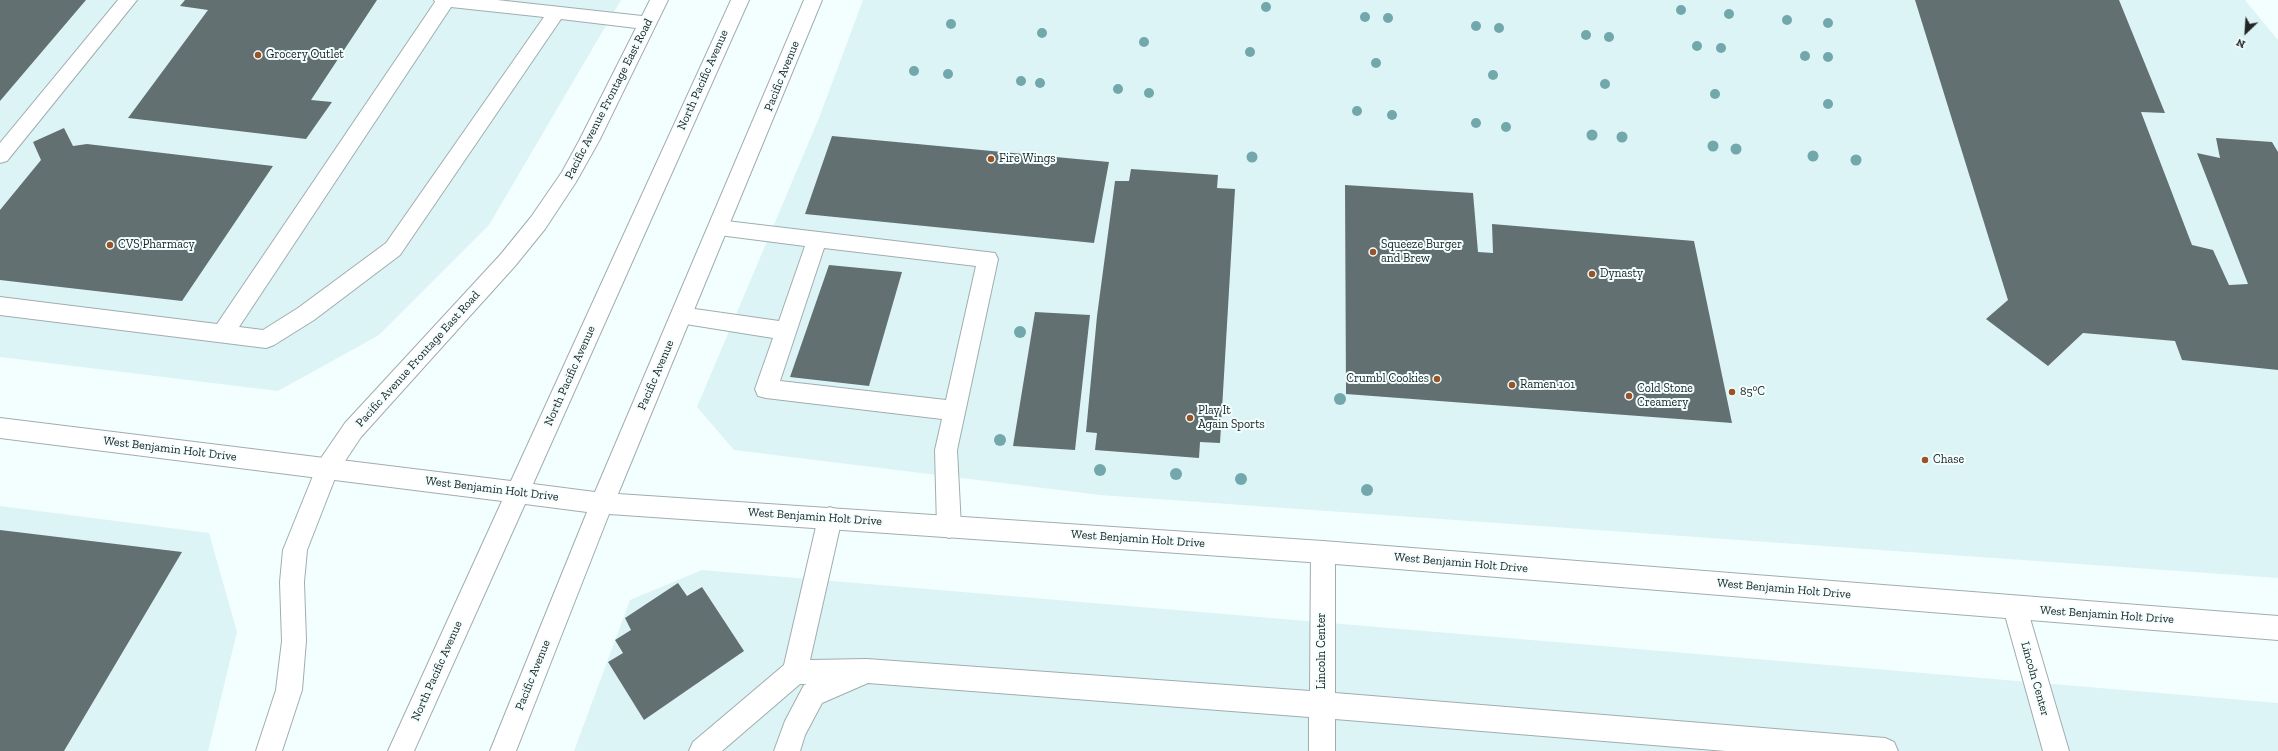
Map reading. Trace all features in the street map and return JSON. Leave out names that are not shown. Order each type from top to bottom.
[{"type":"main road","points":[[0,156],[128,0]]},
{"type":"main road","points":[[223,333],[444,0],[648,23]]},
{"type":"main road","name":"Pacific Avenue Frontage East Road","points":[[269,751],[289,690],[294,641],[292,582],[295,550],[327,468],[353,430],[508,260],[538,223],[569,177],[660,0]]},
{"type":"main road","name":"North Pacific Avenue","points":[[401,751],[740,0]]},
{"type":"main road","name":"Pacific Avenue","points":[[503,751],[602,503],[813,0]]},
{"type":"main road","points":[[0,306],[266,338],[306,314],[393,249],[556,13]]},
{"type":"main road","points":[[718,228],[988,259],[946,450],[949,527]]},
{"type":"main road","points":[[817,240],[766,389],[954,411]]},
{"type":"main road","points":[[681,316],[786,331]]},
{"type":"main road","name":"West Benjamin Holt Drive","points":[[0,428],[602,503],[1324,552],[2278,628]]},
{"type":"main road","points":[[703,751],[795,672],[830,518]]},
{"type":"main road","name":"Lincoln Center","points":[[1322,751],[1324,552]]},
{"type":"main road","name":"Lincoln Center","points":[[2014,608],[2056,751]]},
{"type":"main road","points":[[795,672],[867,671],[1322,705],[1885,751]]},
{"type":"main road","points":[[788,751],[794,730],[813,694],[867,671]]},
{"type":"shaded area","points":[[0,0],[621,0],[489,225],[379,335],[278,391],[0,357]]},
{"type":"shaded area","points":[[863,0],[2245,0],[2278,40],[2278,578],[1100,495],[734,450],[697,407],[819,118]]},
{"type":"shaded area","points":[[0,506],[209,533],[237,632],[208,751],[0,751]]},
{"type":"shaded area","points":[[702,570],[2278,703],[2278,751],[574,751],[630,600]]},
{"type":"building","points":[[0,0],[86,0],[0,101]]},
{"type":"building","name":"Grocery Outlet","points":[[185,0],[377,0],[311,100],[332,102],[306,139],[128,118],[208,10],[180,6]]},
{"type":"building","points":[[1915,0],[2119,0],[2165,113],[2141,112],[2192,245],[2213,250],[2229,285],[2248,284],[2197,153],[2220,158],[2216,138],[2272,142],[2278,152],[2278,370],[2182,360],[2175,341],[2083,333],[2048,366],[1986,319],[2008,300]]},
{"type":"building","name":"CVS Pharmacy","points":[[64,128],[73,146],[87,144],[273,166],[182,301],[0,280],[0,210],[41,160],[33,142]]},
{"type":"building","points":[[832,136],[1109,162],[1094,243],[805,214]]},
{"type":"building","points":[[1131,169],[1218,175],[1217,188],[1235,189],[1220,443],[1200,442],[1199,458],[1095,450],[1097,433],[1086,432],[1097,316],[1115,181],[1129,181]]},
{"type":"building","points":[[1345,185],[1473,193],[1478,252],[1493,253],[1492,224],[1694,241],[1732,423],[1346,394]]},
{"type":"building","points":[[829,265],[902,272],[869,386],[790,377]]},
{"type":"building","points":[[1035,312],[1090,315],[1075,450],[1013,446]]},
{"type":"building","points":[[0,530],[182,552],[64,751],[0,751]]},
{"type":"building","points":[[678,583],[687,596],[702,587],[744,651],[644,720],[608,662],[623,653],[615,640],[631,630],[625,618]]},
{"type":"place","name":"Grocery Outlet","points":[[258,55]]},
{"type":"place","name":"Fire Wings","points":[[991,159]]},
{"type":"place","name":"CVS Pharmacy","points":[[110,245]]},
{"type":"place","name":"Squeeze Burger and Brew","points":[[1373,252]]},
{"type":"place","name":"Dynasty","points":[[1592,274]]},
{"type":"place","name":"Crumbl Cookies","points":[[1437,379]]},
{"type":"place","name":"Ramen 101","points":[[1512,385]]},
{"type":"place","name":"85°C","points":[[1732,392]]},
{"type":"place","name":"Cold Stone Creamery","points":[[1629,396]]},
{"type":"place","name":"Play It Again Sports","points":[[1190,418]]},
{"type":"place","name":"Chase","points":[[1925,460]]}]
